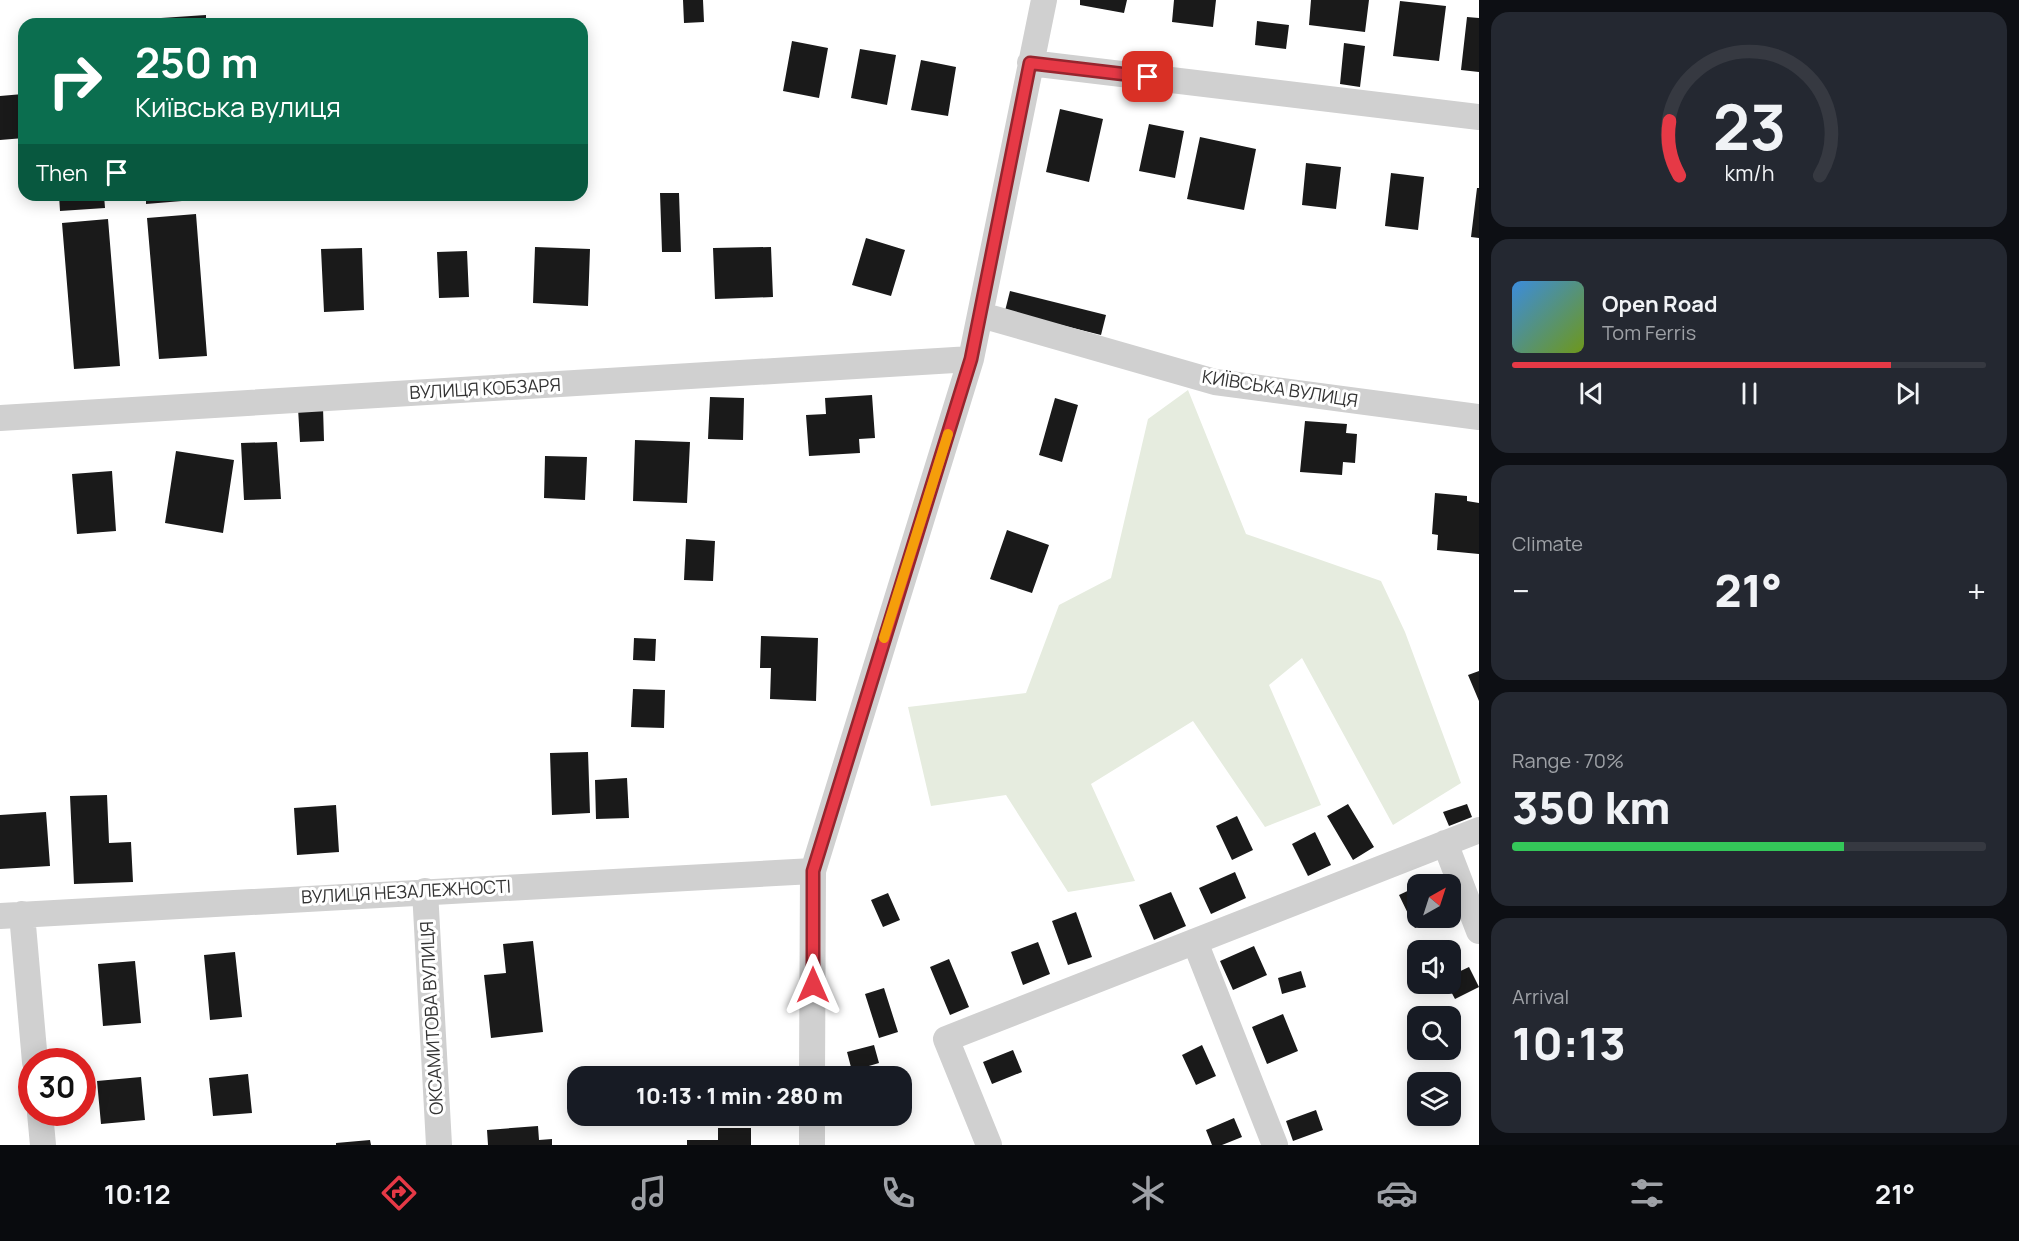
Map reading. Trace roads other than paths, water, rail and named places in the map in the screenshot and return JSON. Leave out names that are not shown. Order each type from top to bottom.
[{"type":"street","points":[[812,1066],[813,871],[971,359],[1044,0]]},
{"type":"street","points":[[1030,63],[1479,117]]},
{"type":"street","name":"КИЇВСЬКА ВУЛИЦЯ","points":[[981,315],[1215,382],[1479,417]]},
{"type":"street","name":"ВУЛИЦЯ КОБЗАРЯ","points":[[0,418],[971,359]]},
{"type":"street","points":[[989,1145],[946,1039],[1479,830]]},
{"type":"street","points":[[1445,843],[1479,931]]},
{"type":"street","name":"ВУЛИЦЯ НЕЗАЛЕЖНОСТІ","points":[[11,915],[813,871]]},
{"type":"street","name":"ОКСАМИТОВА ВУЛИЦЯ","points":[[424,891],[439,1145]]},
{"type":"street","points":[[11,915],[33,1048]]},
{"type":"street","points":[[1195,942],[1275,1145]]},
{"type":"street","points":[[41,1126],[43,1145]]},
{"type":"street","points":[[812,1126],[812,1145]]}]
